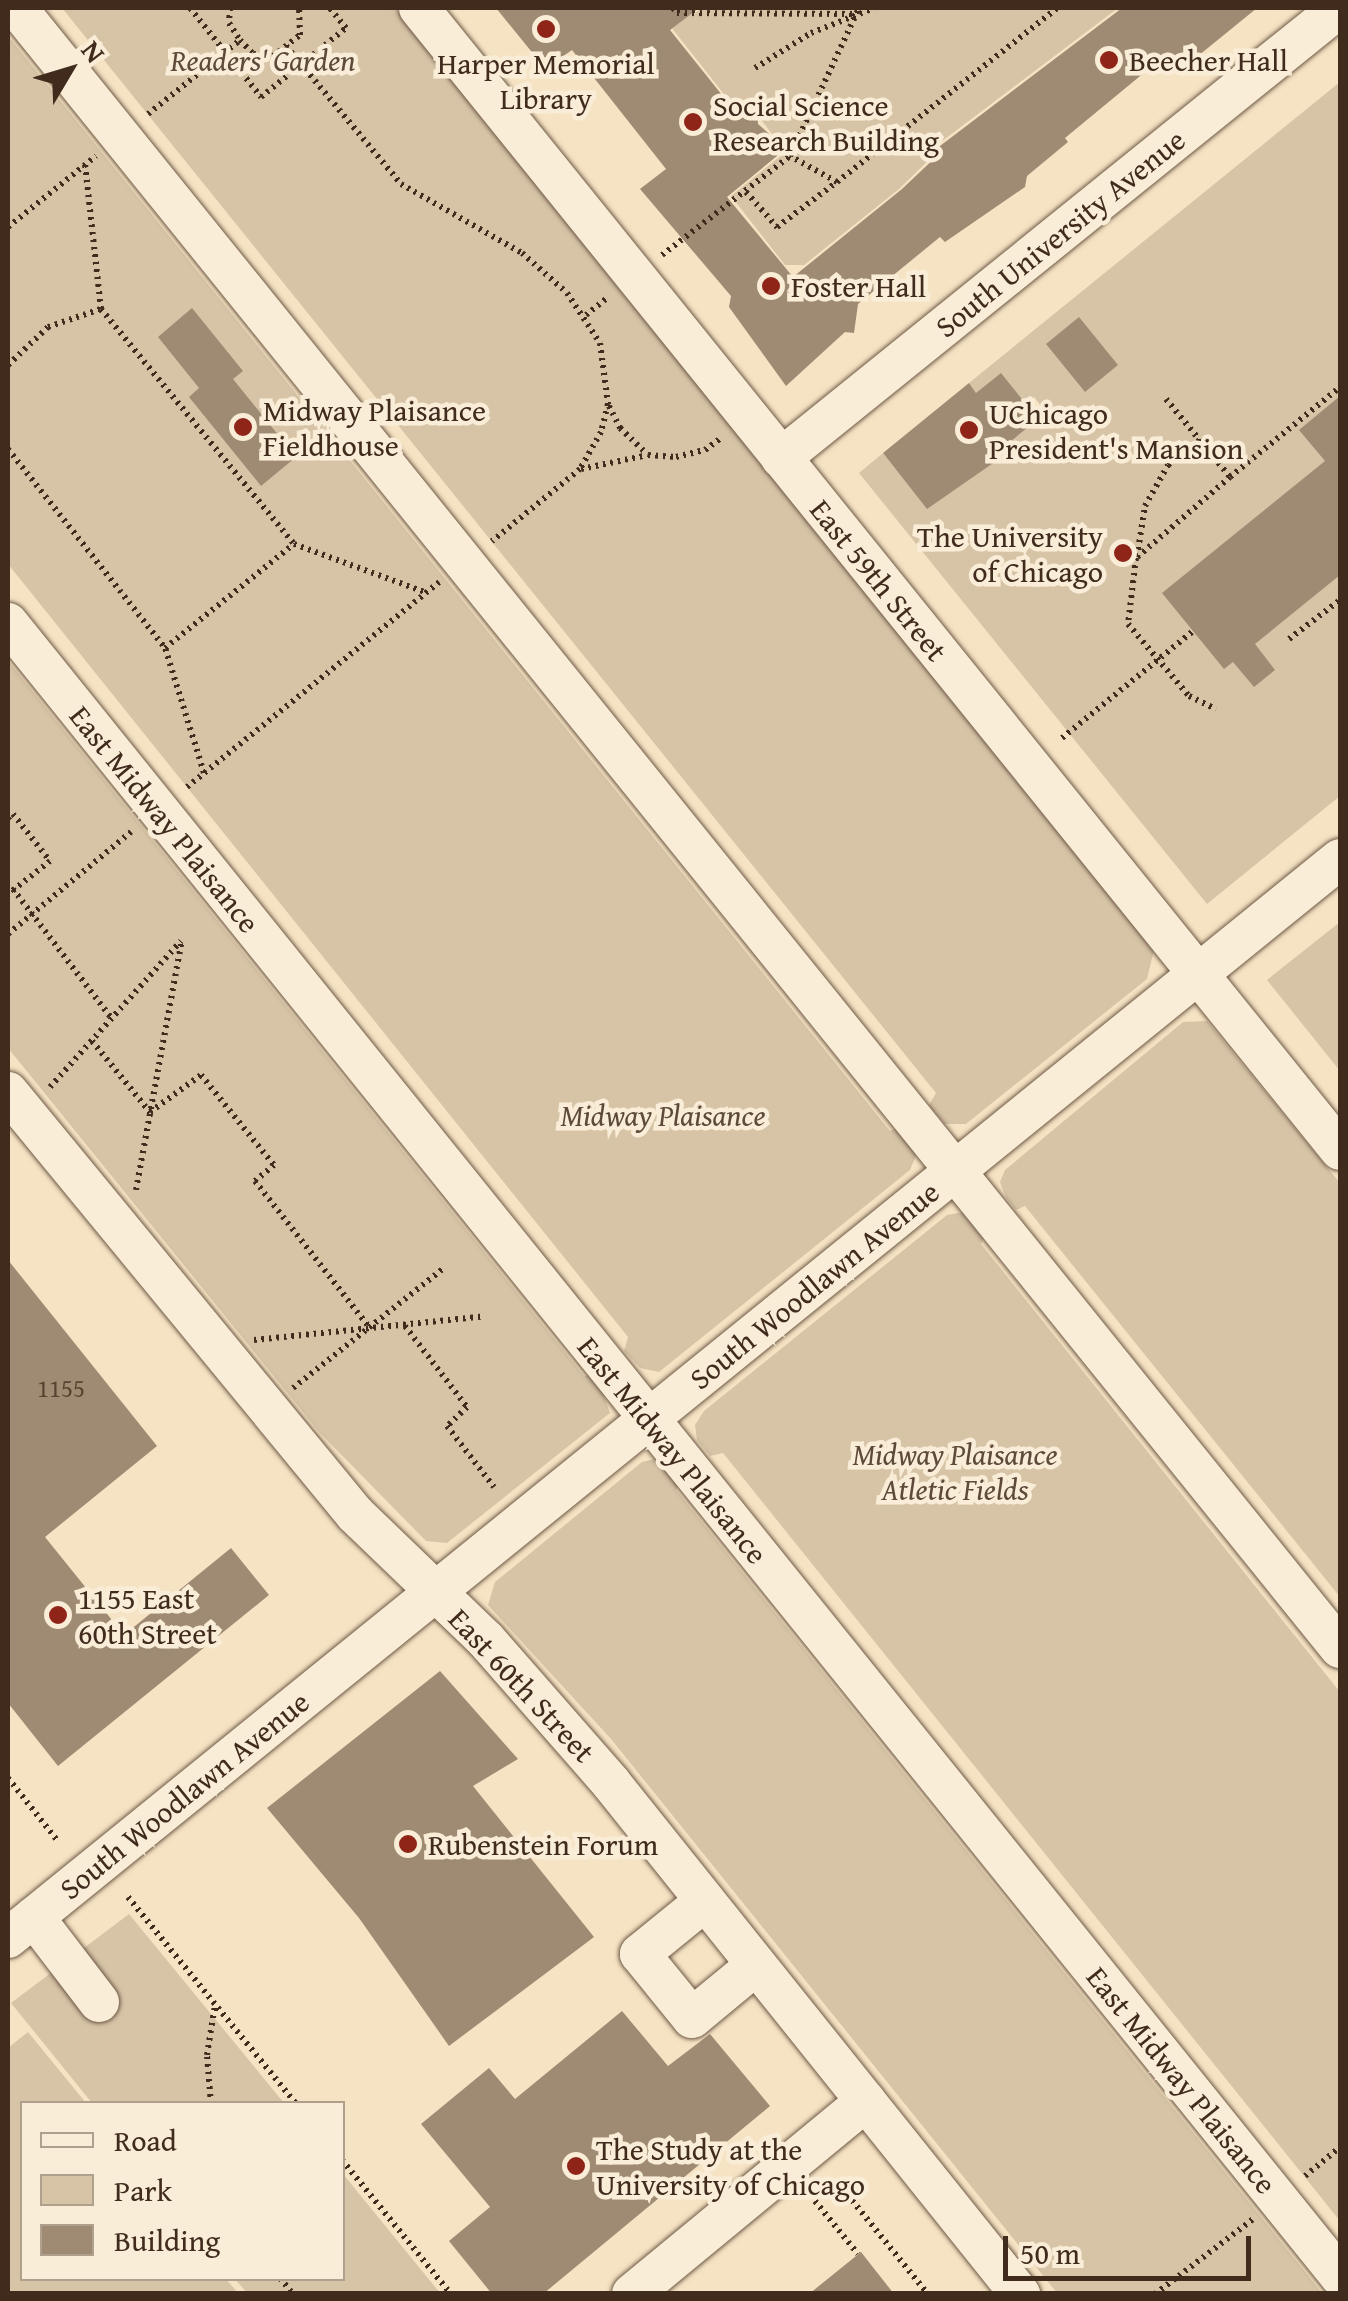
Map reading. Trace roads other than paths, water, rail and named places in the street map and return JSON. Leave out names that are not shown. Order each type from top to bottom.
[{"type":"street","points":[[17,8],[1340,1648]]},
{"type":"street","name":"East 59th Street","points":[[419,8],[1340,1150]]},
{"type":"street","name":"South University Avenue","points":[[781,458],[1339,8]]},
{"type":"street","name":"East Midway Plaisance","points":[[8,623],[1340,2276]]},
{"type":"street","name":"South Woodlawn Avenue","points":[[20,1928],[1340,859]]},
{"type":"street","name":"East 60th Street","points":[[8,1092],[354,1514],[518,1675],[705,1900],[1020,2294]]},
{"type":"street","points":[[705,1900],[640,1954],[692,2018],[756,1965]]},
{"type":"street","points":[[20,1928],[99,2002]]},
{"type":"street","points":[[632,2294],[866,2101]]},
{"type":"place","name":"Harper Memorial Library","points":[[546,29]]},
{"type":"place","name":"Beecher Hall","points":[[1109,60]]},
{"type":"place","name":"Social Science Research Building","points":[[693,122]]},
{"type":"place","name":"Foster Hall","points":[[771,286]]},
{"type":"place","name":"Midway Plaisance Fieldhouse","points":[[243,427]]},
{"type":"place","name":"UChicago President's Mansion","points":[[969,430]]},
{"type":"place","name":"The University of Chicago","points":[[1123,553]]},
{"type":"place","name":"1155 East 60th Street","points":[[58,1615]]},
{"type":"place","name":"Rubenstein Forum","points":[[408,1844]]},
{"type":"place","name":"The Study at the University of Chicago","points":[[576,2166]]},
{"type":"park label","name":"Readers' Garden","points":[[263,60]]},
{"type":"park label","name":"Midway Plaisance","points":[[663,1115]]},
{"type":"park label","name":"Midway Plaisance Atletic Fields","points":[[955,1471]]}]
